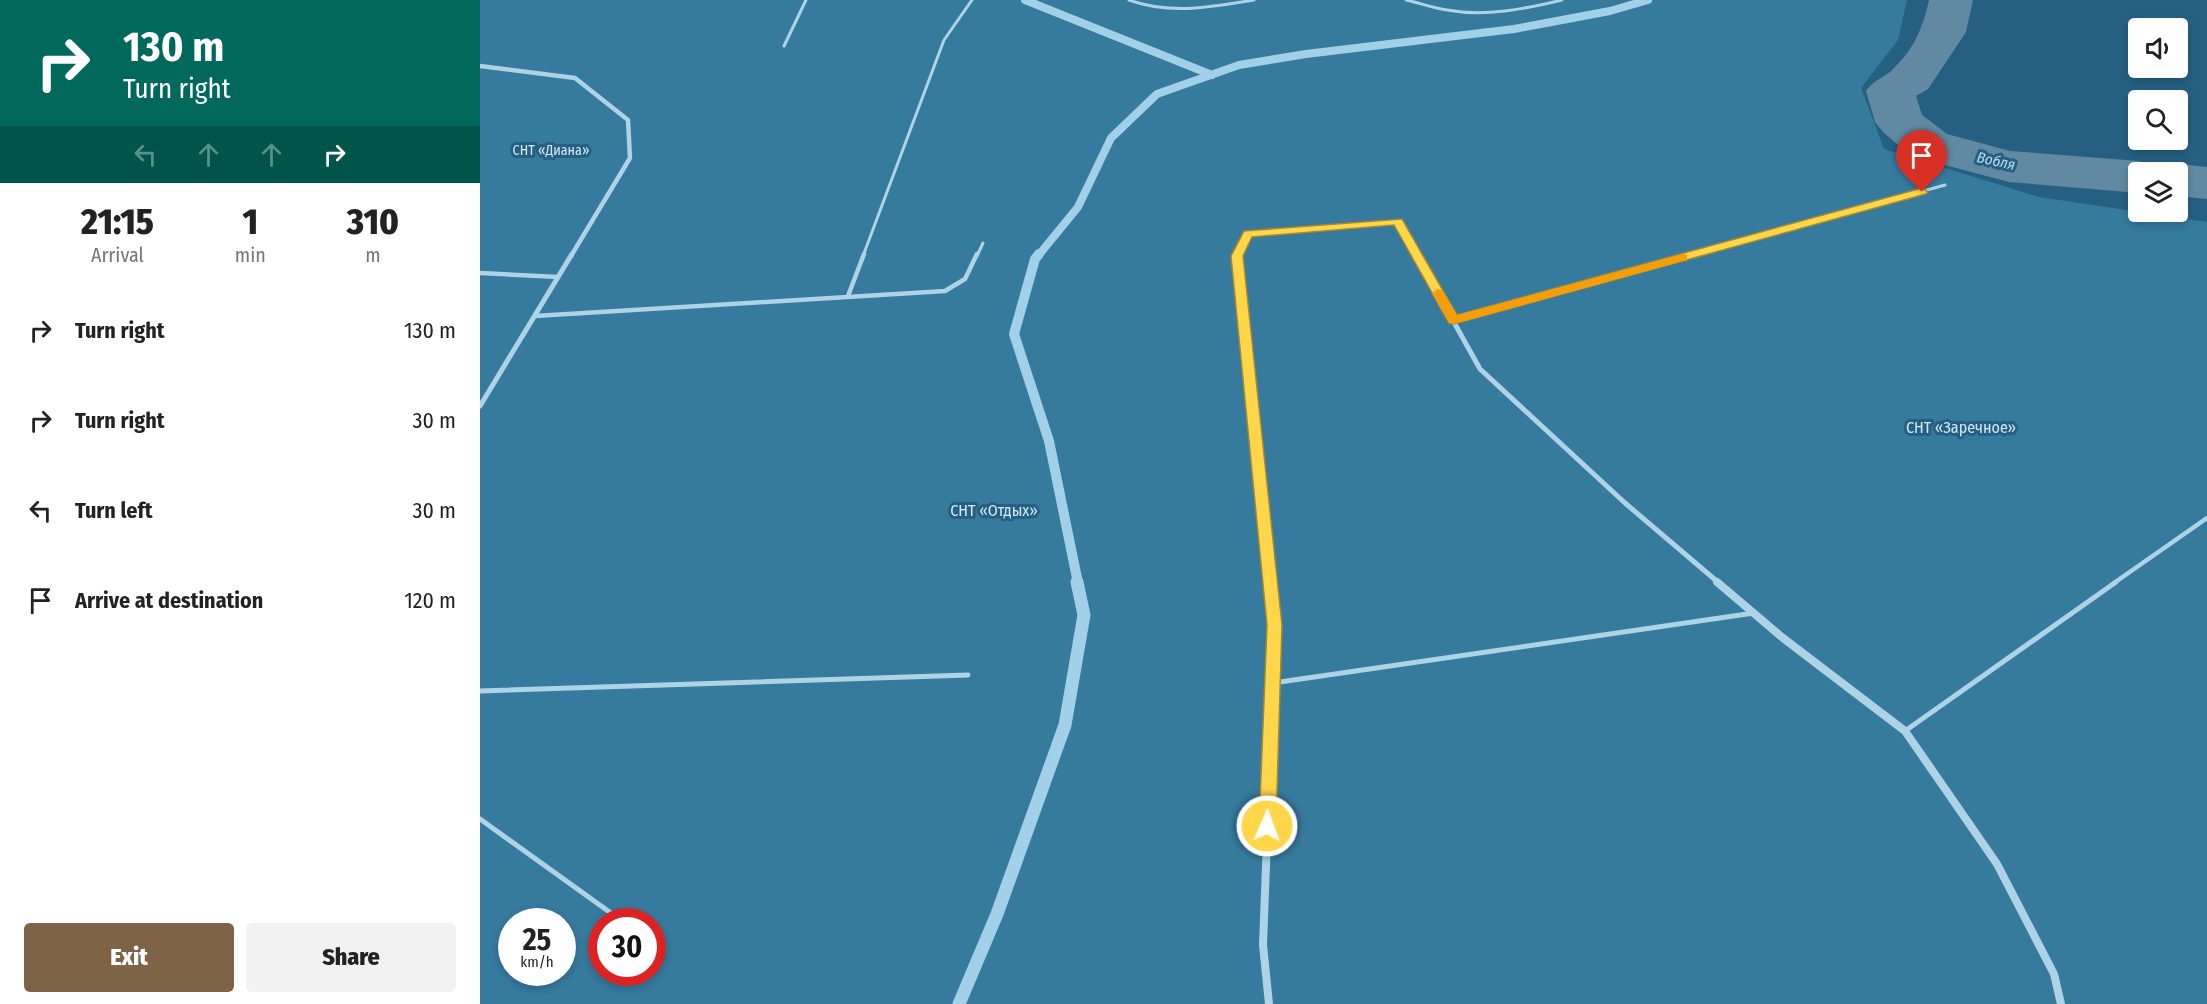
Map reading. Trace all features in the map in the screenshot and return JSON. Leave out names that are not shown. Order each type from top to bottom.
[{"type":"street","points":[[480,66],[575,78],[628,120],[630,158],[480,406]]},
{"type":"street","points":[[1269,1004],[1263,945],[1275,625],[1237,256],[1248,234],[1398,222],[1480,369],[1626,503],[1754,613],[1905,731],[1997,864],[2054,974],[2061,1004]]},
{"type":"lane","points":[[784,45],[806,0]]},
{"type":"lane","points":[[848,296],[944,40],[972,0]]},
{"type":"lane","points":[[1129,0],[1146,8],[1172,12],[1254,0]]},
{"type":"lane","points":[[1406,0],[1448,10],[1475,11],[1503,10],[1562,0]]},
{"type":"lane","points":[[1454,320],[1945,185]]},
{"type":"lane","points":[[535,315],[945,291],[965,279],[984,243]]},
{"type":"lane","points":[[480,273],[558,277]]},
{"type":"lane","points":[[1905,731],[2207,519]]},
{"type":"lane","points":[[1273,683],[1754,613]]},
{"type":"lane","points":[[480,691],[968,675]]},
{"type":"lane","points":[[480,819],[604,908]]},
{"type":"green space","name":"СНТ «Отдых»","points":[[480,0],[1907,0],[1898,40],[1861,88],[1884,149],[2039,197],[2128,210],[2128,222],[2188,222],[2188,219],[2207,222],[2207,1004],[480,1004]]},
{"type":"waterway","points":[[1025,0],[1211,75]]},
{"type":"waterway","points":[[1211,75],[1239,65],[1306,54],[1514,29],[1610,11],[1648,0]]},
{"type":"waterway","name":"Вобля","points":[[1951,0],[1944,32],[1911,79],[1890,91],[1900,122],[1929,145],[2009,166],[2128,176]]},
{"type":"waterway","points":[[1038,256],[1078,207],[1111,138],[1157,94],[1211,75]]},
{"type":"waterway","name":"Вобля","points":[[2188,181],[2207,183]]},
{"type":"waterway","points":[[1039,254],[1035,259],[1014,334],[1049,441],[1078,583]]},
{"type":"waterway","points":[[959,1004],[997,914],[1065,725],[1084,615],[1077,582]]},
{"type":"slow traffic","points":[[1438,293],[1454,320],[1683,257]]},
{"type":"route","points":[[1267,826],[1275,625],[1237,256],[1248,234],[1398,222],[1454,320],[1922,192]]},
{"type":"park label","name":"СНТ «Диана»","points":[[551,150]]},
{"type":"park label","name":"СНТ «Заречное»","points":[[1961,427]]}]
